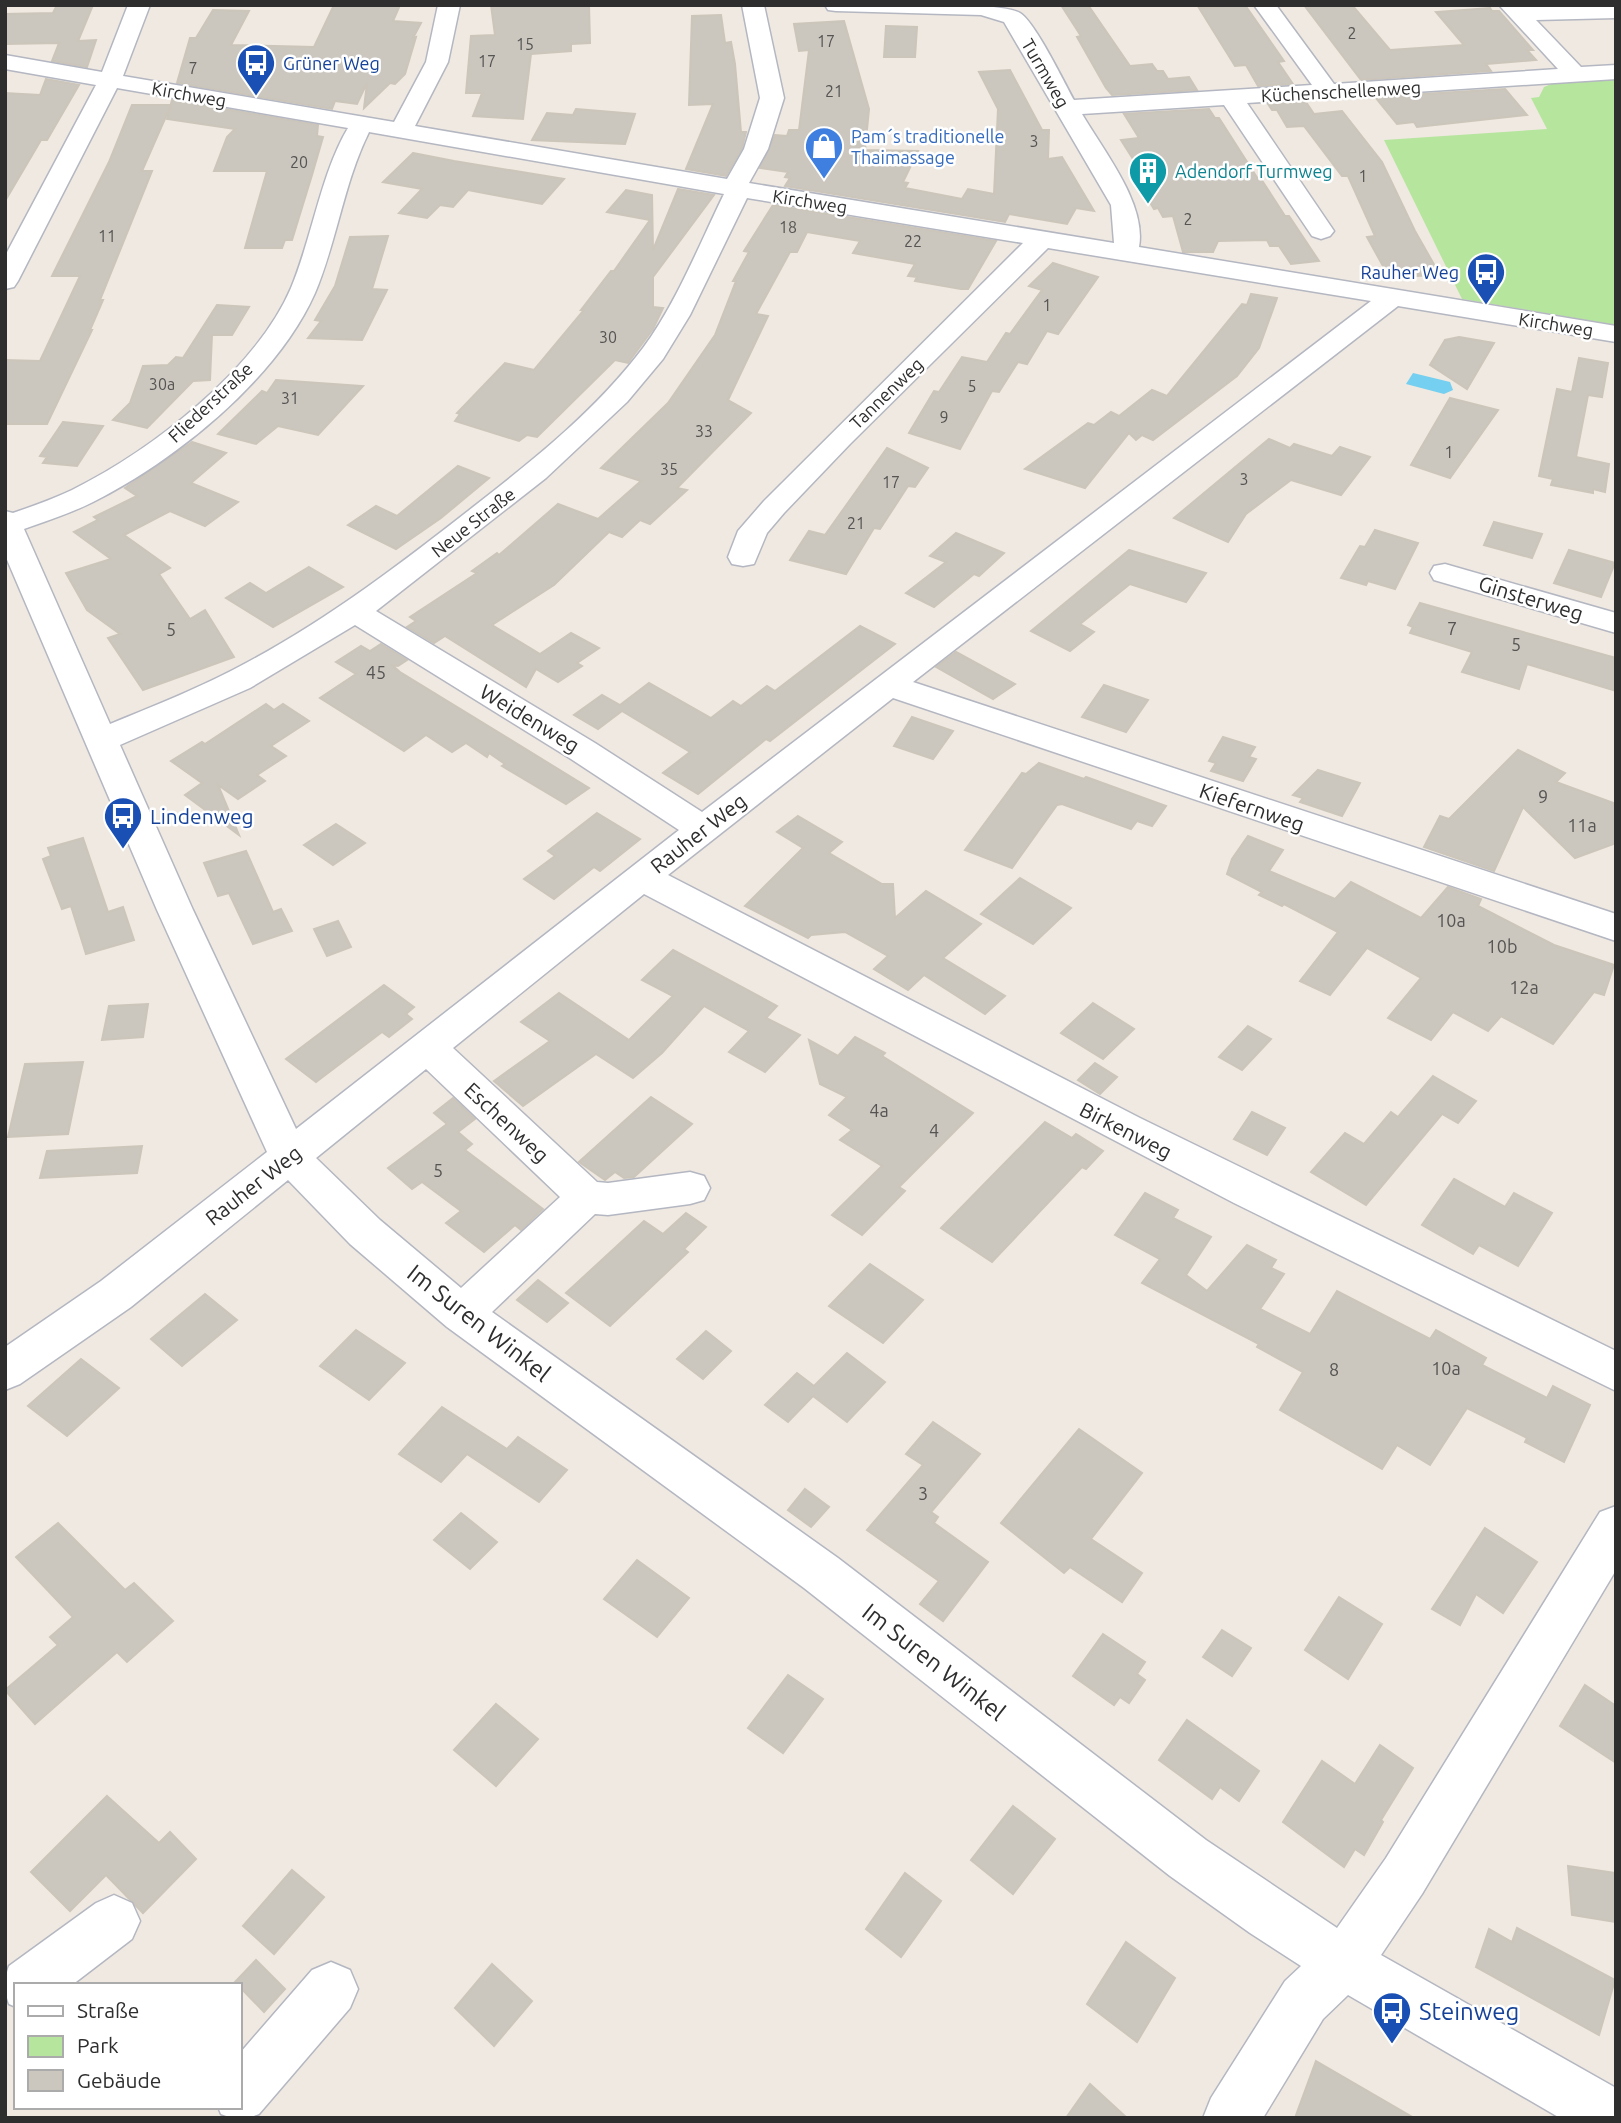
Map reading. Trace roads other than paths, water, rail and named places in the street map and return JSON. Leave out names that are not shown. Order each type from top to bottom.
[{"type":"street","points":[[5,281],[110,80],[139,5]]},
{"type":"street","points":[[401,131],[437,62],[449,5]]},
{"type":"street","name":"Neue Straße","points":[[102,740],[238,682],[354,611],[451,540],[521,484],[589,425],[631,381],[654,352],[676,316],[755,149],[772,98],[753,5]]},
{"type":"street","name":"Turmweg","points":[[836,5],[1012,11],[1123,205],[1128,238],[1125,253]]},
{"type":"street","points":[[1265,5],[1328,91]]},
{"type":"street","points":[[1514,10],[1616,11]]},
{"type":"street","points":[[1514,10],[1574,73]]},
{"type":"street","name":"Kirchweg","points":[[5,62],[736,188],[1616,334]]},
{"type":"street","name":"Küchenschellenweg","points":[[1066,108],[1616,72]]},
{"type":"street","points":[[1231,97],[1321,231]]},
{"type":"street","name":"Fliederstraße","points":[[7,523],[82,496],[123,473],[155,452],[232,386],[271,340],[297,303],[351,142],[362,124]]},
{"type":"street","name":"Tannenweg","points":[[743,557],[752,531],[843,434],[1042,239]]},
{"type":"street","name":"Rauher Weg","points":[[5,1371],[116,1294],[641,877],[1393,297]]},
{"type":"street","points":[[7,523],[175,909],[289,1156]]},
{"type":"street","name":"Ginsterweg","points":[[1445,573],[1616,624]]},
{"type":"street","name":"Weidenweg","points":[[354,611],[583,751],[703,829]]},
{"type":"street","name":"Kiefernweg","points":[[888,685],[1616,928]]},
{"type":"street","name":"Birkenweg","points":[[641,877],[1080,1107],[1388,1262],[1616,1372]]},
{"type":"street","name":"Eschenweg","points":[[427,1047],[587,1197]]},
{"type":"street","name":"Im Suren Winkel","points":[[289,1156],[365,1232],[462,1314],[821,1573],[1188,1858],[1344,1963],[1614,2118]]},
{"type":"street","points":[[462,1314],[587,1197],[608,1199],[690,1188]]},
{"type":"street","points":[[1231,2118],[1304,2000],[1344,1963],[1404,1876],[1616,1527]]},
{"type":"street","points":[[31,1983],[114,1921]]},
{"type":"street","points":[[242,2093],[331,1989]]},
{"type":"water","points":[[1413,373],[1450,382],[1453,390],[1444,394],[1406,384]]},
{"type":"place","name":"Grüner Weg","points":[[256,97]]},
{"type":"place","name":"Pam´s traditionelle Thaimassage","points":[[824,180]]},
{"type":"place","name":"Adendorf Turmweg","points":[[1148,205]]},
{"type":"place","name":"Rauher Weg","points":[[1486,306]]},
{"type":"place","name":"Lindenweg","points":[[123,850]]},
{"type":"place","name":"Steinweg","points":[[1392,2045]]}]
